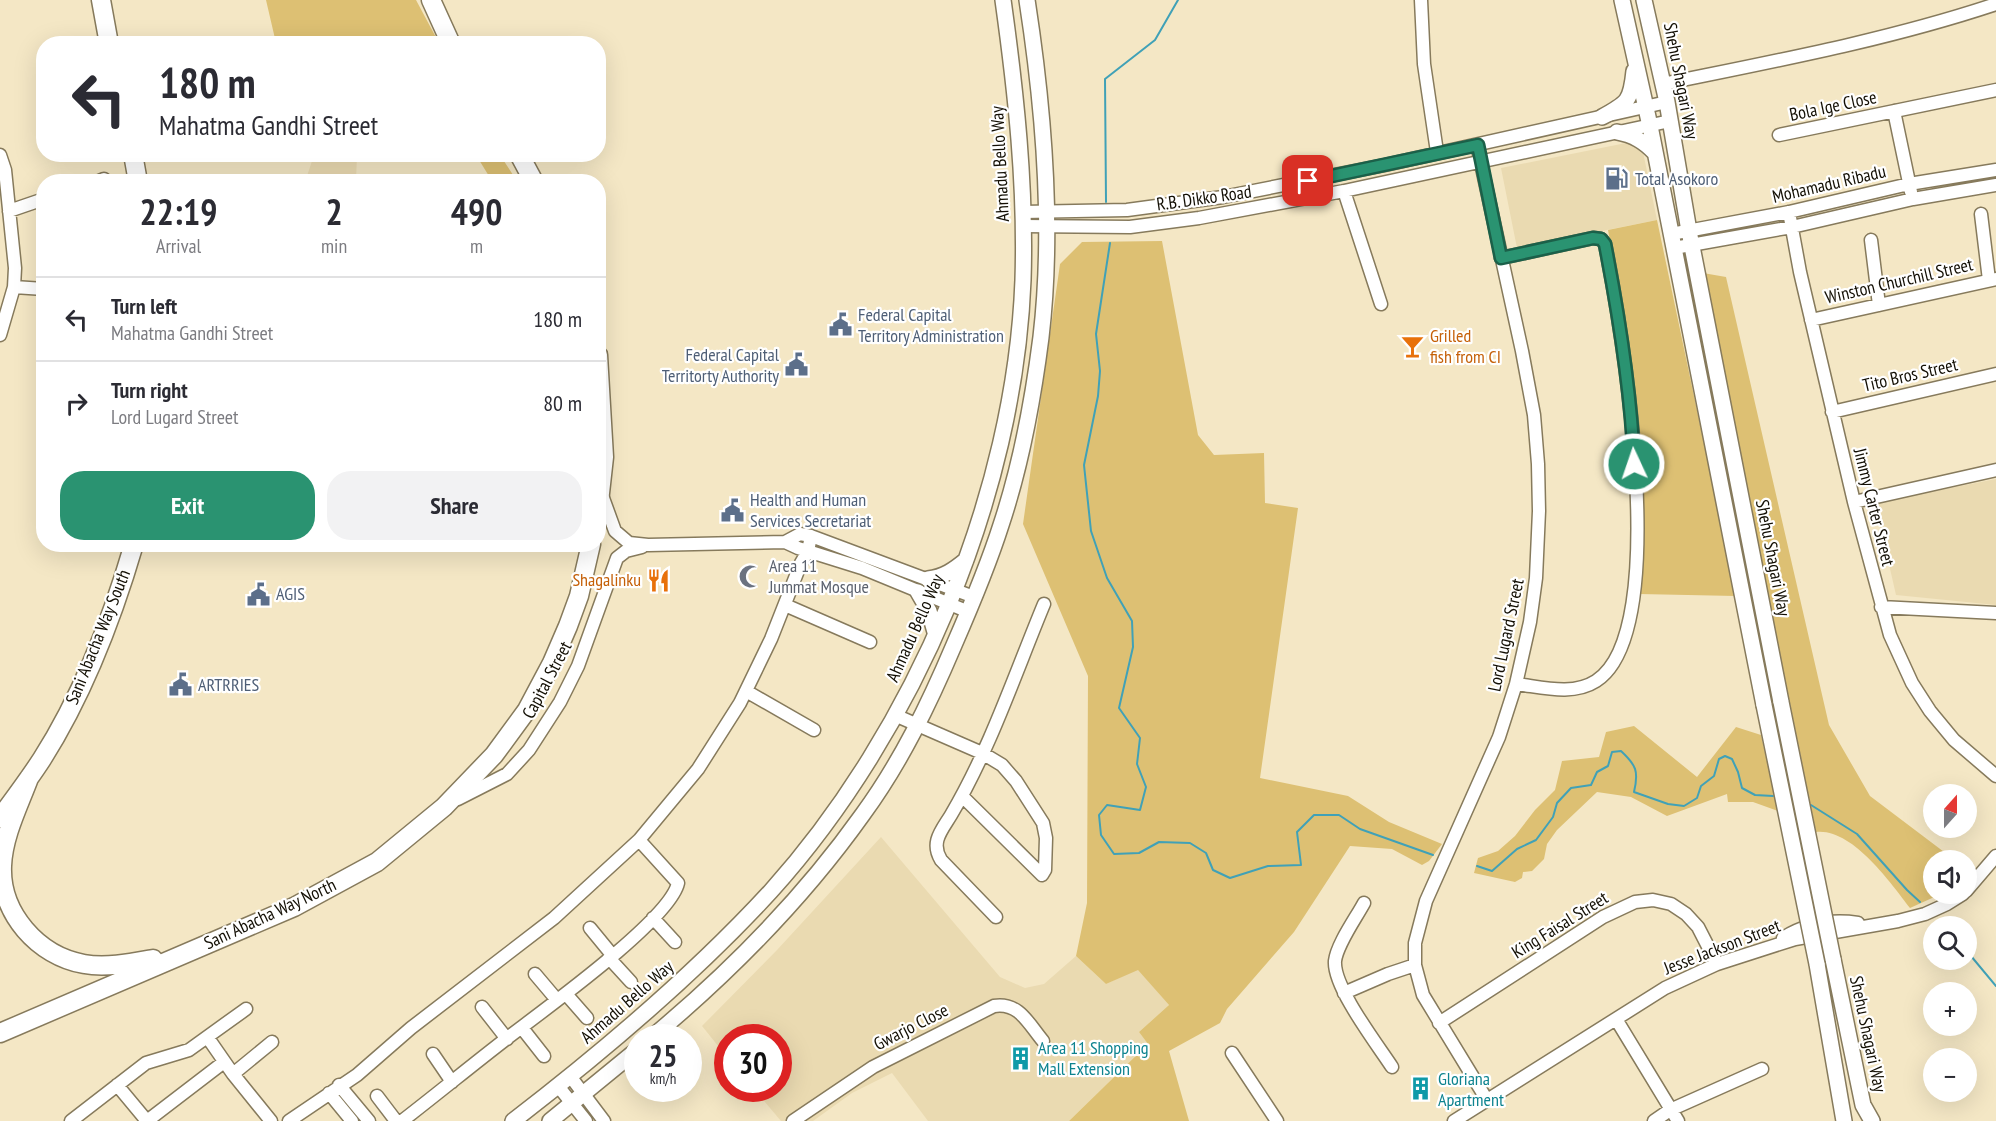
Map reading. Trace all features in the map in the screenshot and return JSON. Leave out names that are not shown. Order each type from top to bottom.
[{"type":"highway","points":[[101,0],[108,36]]},
{"type":"highway","points":[[431,0],[447,36]]},
{"type":"highway","name":"Sani Abacha Way South","points":[[0,819],[42,759],[83,685],[119,597],[132,552]]},
{"type":"highway","name":"Sani Abacha Way North","points":[[0,1033],[294,907],[377,862],[444,807],[494,755],[527,710],[552,663],[579,596],[589,552]]},
{"type":"highway","points":[[29,778],[6,842],[2,867],[12,910],[28,934],[53,954],[84,964],[120,964],[155,959],[214,940]]},
{"type":"main road","name":"Ahmadu Bello Way","points":[[513,1121],[670,992],[722,943],[772,889],[844,800],[897,716],[952,597],[991,480],[1015,367],[1023,279],[1023,219],[1017,105],[1003,0]]},
{"type":"main road","points":[[668,1024],[739,957],[809,882],[864,813],[918,725],[972,604],[1002,525],[1027,426],[1041,335],[1046,211],[1040,107],[1027,0]]},
{"type":"main road","name":"Shehu Shagari Way","points":[[1622,0],[1650,126],[1817,964],[1844,1121]]},
{"type":"main road","name":"Shehu Shagari Way","points":[[1644,0],[1667,102],[1691,238],[1833,959],[1863,1105],[1872,1121]]},
{"type":"main road","points":[[1602,117],[1620,108],[1629,97],[1633,84],[1635,59]]},
{"type":"main road","points":[[1617,132],[1630,134],[1655,153]]},
{"type":"main road","points":[[928,579],[939,578],[949,573],[966,560]]},
{"type":"main road","points":[[918,592],[929,611],[936,632]]},
{"type":"main road","points":[[550,1121],[624,1061]]},
{"type":"street","points":[[1421,0],[1424,64],[1437,152]]},
{"type":"street","points":[[1663,84],[1798,56],[1918,27],[1996,4]]},
{"type":"street","name":"Bola Ige Close","points":[[1779,135],[1996,90]]},
{"type":"street","name":"R.B. Dikko Road","points":[[1023,219],[1046,211],[1127,210],[1289,185],[1667,102]]},
{"type":"street","name":"Bola Ige Close","points":[[1894,111],[1913,199]]},
{"type":"street","name":"R.B. Dikko Road","points":[[1023,219],[1046,227],[1130,227],[1210,216],[1344,191],[1670,121]]},
{"type":"street","name":"Lord Lugard Street","points":[[1478,145],[1534,415],[1539,520],[1536,579],[1530,622],[1516,684],[1499,737],[1426,902],[1414,943],[1414,965],[1423,995],[1486,1100]]},
{"type":"street","points":[[0,155],[9,212],[6,248],[15,268],[14,287],[0,335]]},
{"type":"street","name":"Mohamadu Ribadu","points":[[1691,238],[1909,184],[1996,170]]},
{"type":"street","name":"Mohamadu Ribadu","points":[[1672,241],[1791,227],[1913,199],[1996,185]]},
{"type":"street","points":[[1344,191],[1381,304]]},
{"type":"street","points":[[9,212],[36,202]]},
{"type":"street","name":"Jimmy Carter Street","points":[[1789,212],[1811,320],[1854,502],[1881,607],[1899,658],[1930,711],[1954,740],[1996,777]]},
{"type":"street","points":[[1981,214],[1993,279]]},
{"type":"street","points":[[1501,258],[1593,238],[1601,239],[1605,244],[1618,312],[1633,423],[1636,500],[1637,540],[1630,615],[1624,644],[1614,661],[1597,681],[1584,687],[1568,689],[1516,684]]},
{"type":"street","points":[[1871,240],[1879,304]]},
{"type":"street","name":"Winston Churchill Street","points":[[1811,320],[1993,279]]},
{"type":"street","points":[[14,287],[36,288]]},
{"type":"street","name":"Tito Bros Street","points":[[1832,412],[1996,374]]},
{"type":"street","points":[[1854,502],[1996,470]]},
{"type":"street","name":"Capital Street","points":[[606,514],[615,531],[629,543],[648,545],[785,542],[803,550],[862,568],[918,592],[952,597],[972,604]]},
{"type":"street","points":[[289,1121],[342,1088],[411,1028],[554,918],[639,840],[698,769],[746,691],[785,605],[801,563],[805,535]]},
{"type":"street","points":[[785,542],[805,535],[928,579],[952,597]]},
{"type":"street","name":"Capital Street","points":[[444,807],[507,774],[529,750],[560,702],[578,666],[617,558],[626,551],[648,545]]},
{"type":"street","points":[[579,596],[583,552]]},
{"type":"street","points":[[996,917],[935,851],[939,835],[962,796],[982,753],[1044,604]]},
{"type":"street","points":[[785,605],[870,642]]},
{"type":"street","points":[[1881,607],[1996,613]]},
{"type":"street","points":[[746,691],[814,730]]},
{"type":"street","points":[[897,716],[982,753],[1002,765],[1016,781],[1043,823],[1047,838],[1045,870],[1042,875],[962,796]]},
{"type":"street","points":[[402,1121],[562,997],[663,910],[678,883],[639,840]]},
{"type":"street","points":[[1977,878],[1996,856]]},
{"type":"street","name":"King Faisal Street","points":[[1439,1023],[1603,917],[1635,902],[1653,900],[1671,904],[1686,914],[1698,927],[1717,964]]},
{"type":"street","points":[[1365,903],[1338,951],[1335,960],[1336,970],[1344,993],[1392,1067]]},
{"type":"street","name":"Jesse Jackson Street","points":[[1454,1121],[1665,988],[1717,964],[1765,950],[1796,930],[1817,923],[1840,920],[1870,925],[1899,921],[1925,914],[1947,904]]},
{"type":"street","points":[[653,918],[675,942]]},
{"type":"street","points":[[590,928],[631,982]]},
{"type":"street","points":[[1344,993],[1414,965]]},
{"type":"street","points":[[535,974],[587,1018]]},
{"type":"street","name":"Gwarjo Close","points":[[793,1121],[873,1067],[994,1006],[1006,1004],[1016,1009],[1044,1041]]},
{"type":"street","points":[[483,1007],[507,1039]]},
{"type":"street","points":[[71,1121],[146,1064],[189,1050],[246,1008]]},
{"type":"street","points":[[1616,1019],[1678,1121]]},
{"type":"street","points":[[522,1028],[544,1056]]},
{"type":"street","points":[[208,1038],[270,1121]]},
{"type":"street","points":[[233,1074],[272,1042]]},
{"type":"street","points":[[1233,1053],[1277,1121]]},
{"type":"street","points":[[433,1054],[452,1082]]},
{"type":"street","points":[[117,1086],[147,1121],[224,1062]]},
{"type":"street","points":[[1654,1121],[1670,1110],[1762,1069]]},
{"type":"street","points":[[564,1081],[579,1099],[604,1121]]},
{"type":"street","points":[[342,1088],[369,1121]]},
{"type":"street","points":[[303,1121],[331,1096]]},
{"type":"street","points":[[331,1096],[352,1121]]},
{"type":"street","points":[[377,1096],[396,1121]]},
{"type":"street","points":[[579,1099],[586,1121]]},
{"type":"shaded area","points":[[266,0],[416,0],[435,36],[274,36]]},
{"type":"shaded area","points":[[1631,142],[1642,147],[1657,220],[1517,248],[1501,168]]},
{"type":"shaded area","points":[[312,162],[357,162],[356,174],[308,174]]},
{"type":"shaded area","points":[[480,162],[505,162],[512,174],[488,174]]},
{"type":"shaded area","points":[[1657,220],[1736,596],[1639,594],[1644,487],[1634,378],[1608,230]]},
{"type":"shaded area","points":[[1162,241],[1198,435],[1214,455],[1264,453],[1265,503],[1298,508],[1260,778],[1348,796],[1389,822],[1442,844],[1429,861],[1422,865],[1392,849],[1350,846],[1294,932],[1227,1009],[1220,1023],[1169,1051],[1189,1121],[1069,1121],[1148,1044],[1139,1032],[1169,1005],[1138,970],[1106,984],[1076,956],[1087,903],[1088,676],[1023,524],[1060,264],[1082,242]]},
{"type":"shaded area","points":[[1703,273],[1726,277],[1829,725],[1870,796],[1941,850],[1923,850],[1923,902],[1910,908],[1881,871],[1856,847],[1830,833],[1816,832]]},
{"type":"shaded area","points":[[1996,479],[1996,605],[1896,595],[1875,503]]},
{"type":"shaded area","points":[[1634,726],[1697,777],[1736,727],[1761,735],[1778,811],[1753,802],[1728,802],[1727,794],[1667,816],[1631,797],[1597,792],[1557,830],[1547,844],[1544,859],[1532,871],[1523,872],[1522,878],[1515,882],[1474,873],[1478,858],[1498,851],[1515,836],[1535,810],[1555,790],[1562,761],[1599,757],[1606,732]]},
{"type":"shaded area","points":[[881,837],[1000,977],[1025,988],[1044,984],[1076,956],[1106,984],[1138,969],[1169,1005],[1139,1032],[1148,1044],[1069,1121],[928,1121],[892,1073],[852,1093],[813,1121],[781,1121],[765,1102],[792,1102],[792,1024],[714,1024],[714,1041],[702,1026],[777,950]]},
{"type":"waterway","points":[[1106,202],[1105,79],[1155,40],[1178,0]]},
{"type":"waterway","points":[[1110,243],[1096,334],[1100,371],[1098,396],[1084,465],[1091,531],[1107,578],[1132,621],[1133,647],[1119,708],[1140,738],[1137,764],[1146,787],[1140,810],[1107,805],[1099,815],[1101,835],[1114,854],[1139,853],[1159,842],[1190,843],[1206,853],[1213,870],[1230,878],[1268,866],[1301,865],[1297,832],[1314,815],[1339,815],[1360,829],[1433,855]]},
{"type":"waterway","points":[[1477,866],[1492,871],[1517,849],[1536,840],[1553,817],[1557,803],[1571,788],[1591,785],[1597,772],[1608,766],[1612,752],[1621,751],[1633,765],[1636,773],[1634,792],[1668,804],[1684,806],[1697,798],[1701,786],[1714,776],[1719,759],[1725,756],[1732,759],[1742,788],[1755,795],[1773,796]]},
{"type":"waterway","points":[[1811,805],[1857,834],[1920,902]]},
{"type":"waterway","points":[[1977,963],[1996,986]]},
{"type":"place","name":"Total Asokoro","points":[[1617,179]]},
{"type":"place","name":"Federal Capital Territory Administration","points":[[840,325]]},
{"type":"place","name":"Grilled fish from CI","points":[[1412,346]]},
{"type":"place","name":"Federal Capital Territorty Authority","points":[[797,365]]},
{"type":"place","name":"Health and Human Services Secretariat","points":[[732,510]]},
{"type":"place","name":"Area 11 Jummat Mosque","points":[[751,576]]},
{"type":"place","name":"Shagalinku","points":[[659,580]]},
{"type":"place","name":"AGIS","points":[[258,594]]},
{"type":"place","name":"ARTRRIES","points":[[180,685]]},
{"type":"place","name":"Area 11 Shopping Mall Extension","points":[[1020,1058]]},
{"type":"place","name":"Gloriana Apartment","points":[[1420,1089]]},
{"type":"route","points":[[1308,181],[1478,145],[1501,258],[1593,238],[1601,239],[1605,244],[1618,312],[1633,423],[1634,464]]}]
